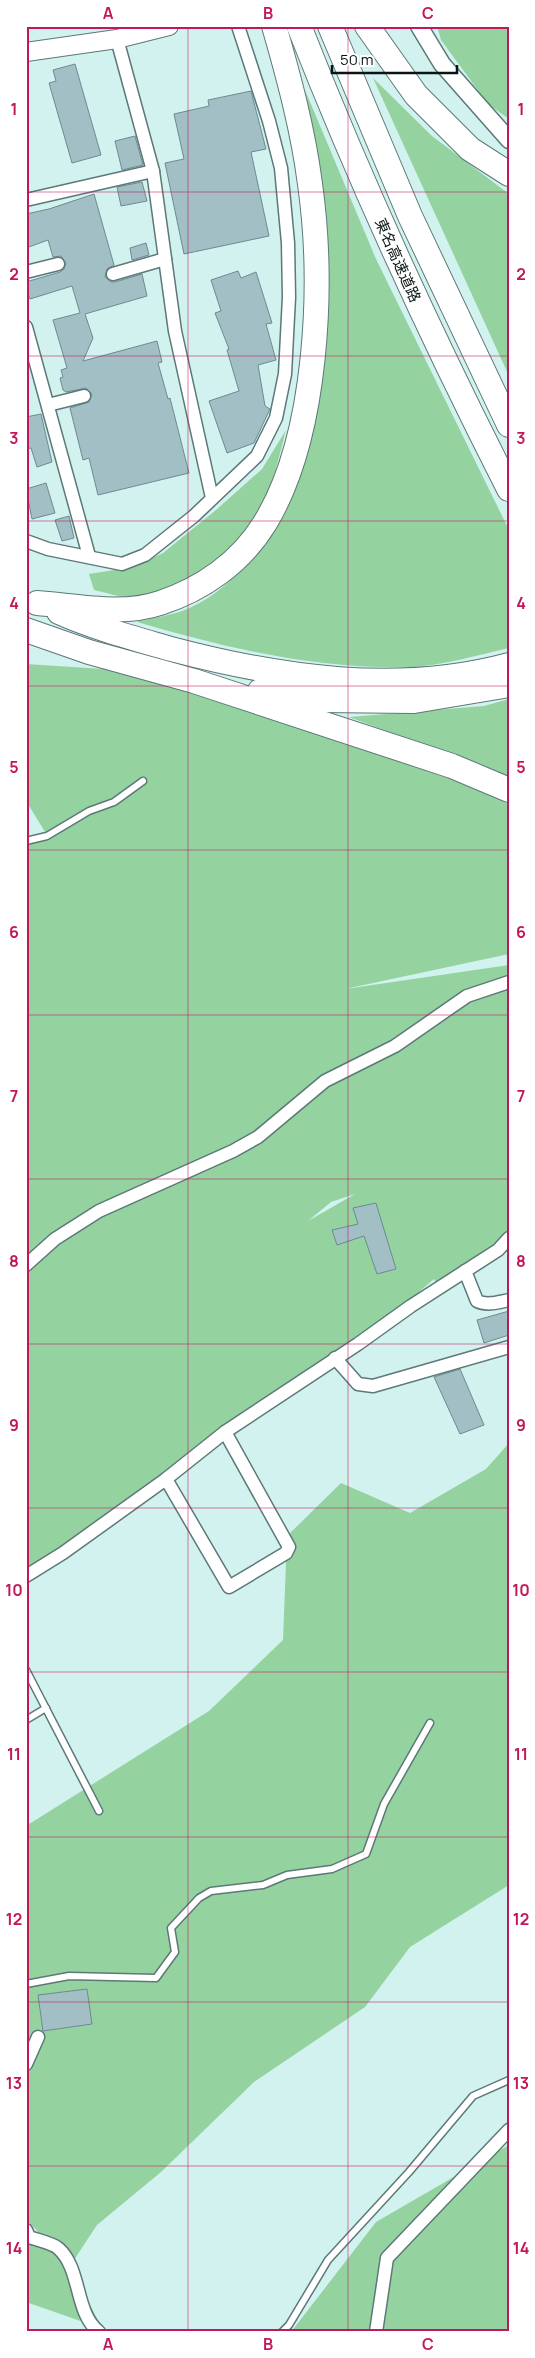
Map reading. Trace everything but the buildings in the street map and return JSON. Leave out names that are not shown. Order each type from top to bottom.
[{"type":"highway","points":[[32,600],[110,609],[159,604],[185,594],[206,583],[239,557],[265,524],[276,502],[297,440],[310,373],[315,332],[315,268],[314,216],[303,141],[274,26]]},
{"type":"highway","name":"東名高速道路","points":[[299,26],[382,224],[450,373],[509,489]]},
{"type":"highway","name":"東名高速道路","points":[[330,26],[410,216],[509,425]]},
{"type":"highway","points":[[367,26],[416,95],[470,149],[509,174]]},
{"type":"highway","points":[[32,600],[79,621],[159,646],[201,657],[300,676],[343,680],[414,680],[478,673],[509,665]]},
{"type":"highway","points":[[26,630],[89,652],[194,681],[452,766],[509,790]]},
{"type":"highway","points":[[26,646],[89,652]]},
{"type":"highway","points":[[194,681],[329,700],[414,700],[509,685]]},
{"type":"main road","points":[[26,52],[117,39],[169,26]]},
{"type":"street","points":[[26,541],[48,550],[89,556],[122,564],[145,555],[194,516],[257,456],[276,418],[285,374],[289,297],[288,243],[281,168],[269,121],[238,26]]},
{"type":"street","points":[[419,26],[442,64],[509,140]]},
{"type":"street","points":[[117,39],[153,171],[175,331],[212,498]]},
{"type":"street","points":[[26,200],[153,171]]},
{"type":"street","points":[[113,274],[165,258]]},
{"type":"street","points":[[26,272],[58,264]]},
{"type":"street","points":[[26,327],[32,371],[48,405],[89,556]]},
{"type":"street","points":[[48,405],[84,396]]},
{"type":"street","points":[[26,1265],[55,1239],[99,1211],[233,1151],[258,1137],[325,1081],[396,1046],[467,996],[509,982]]},
{"type":"street","points":[[26,1576],[63,1553],[166,1479],[225,1432],[507,1244]]},
{"type":"street","points":[[465,1272],[477,1301],[493,1303],[509,1300]]},
{"type":"street","points":[[335,1358],[358,1384],[373,1386],[509,1347]]},
{"type":"street","points":[[166,1479],[229,1587],[286,1553],[289,1547],[225,1432]]},
{"type":"street","points":[[26,2064],[38,2037]]},
{"type":"street","points":[[376,2332],[387,2258],[509,2130]]},
{"type":"street","points":[[26,2230],[29,2237],[58,2248],[70,2266],[89,2324],[99,2332]]},
{"type":"lane","points":[[26,841],[47,836],[89,811],[114,802],[143,781]]},
{"type":"lane","points":[[26,1670],[99,1811]]},
{"type":"lane","points":[[26,1720],[46,1708]]},
{"type":"lane","points":[[26,1984],[69,1976],[156,1978],[175,1952],[171,1928],[199,1898],[211,1891],[263,1885],[287,1875],[332,1869],[366,1854],[384,1804],[430,1723]]},
{"type":"lane","points":[[282,2332],[289,2325],[328,2260],[409,2172],[473,2096],[509,2080]]},
{"type":"green space","points":[[437,26],[509,26],[509,119],[488,104],[441,40]]},
{"type":"green space","points":[[373,78],[432,136],[509,194],[509,376]]},
{"type":"green space","points":[[305,90],[376,259],[509,530],[509,648],[424,666],[377,667],[342,665],[307,661],[238,648],[137,622],[195,606],[227,584],[262,544],[323,359],[329,296],[326,209]]},
{"type":"green space","points":[[286,430],[272,480],[261,509],[251,527],[223,558],[206,571],[187,581],[148,595],[124,597],[94,590],[89,574],[133,567],[163,553],[216,510],[262,469]]},
{"type":"green space","points":[[26,664],[166,673],[486,790],[509,805],[509,954],[345,989],[509,965],[509,1237],[439,1288],[434,1279],[362,1341],[225,1432],[26,1571],[26,845],[47,835],[26,801]],"holes":[[[355,1194],[308,1221],[331,1202]]]},
{"type":"green space","points":[[509,699],[509,777],[349,717],[484,706]]},
{"type":"green space","points":[[509,1443],[509,1885],[410,1947],[365,2007],[254,2082],[161,2172],[97,2225],[70,2266],[104,2332],[89,2324],[26,2302],[26,2227],[64,2260],[26,2219],[26,1826],[209,1711],[283,1640],[287,1536],[341,1483],[410,1513],[486,1469]]},
{"type":"green space","points":[[509,2145],[509,2332],[291,2332],[376,2222]]}]
